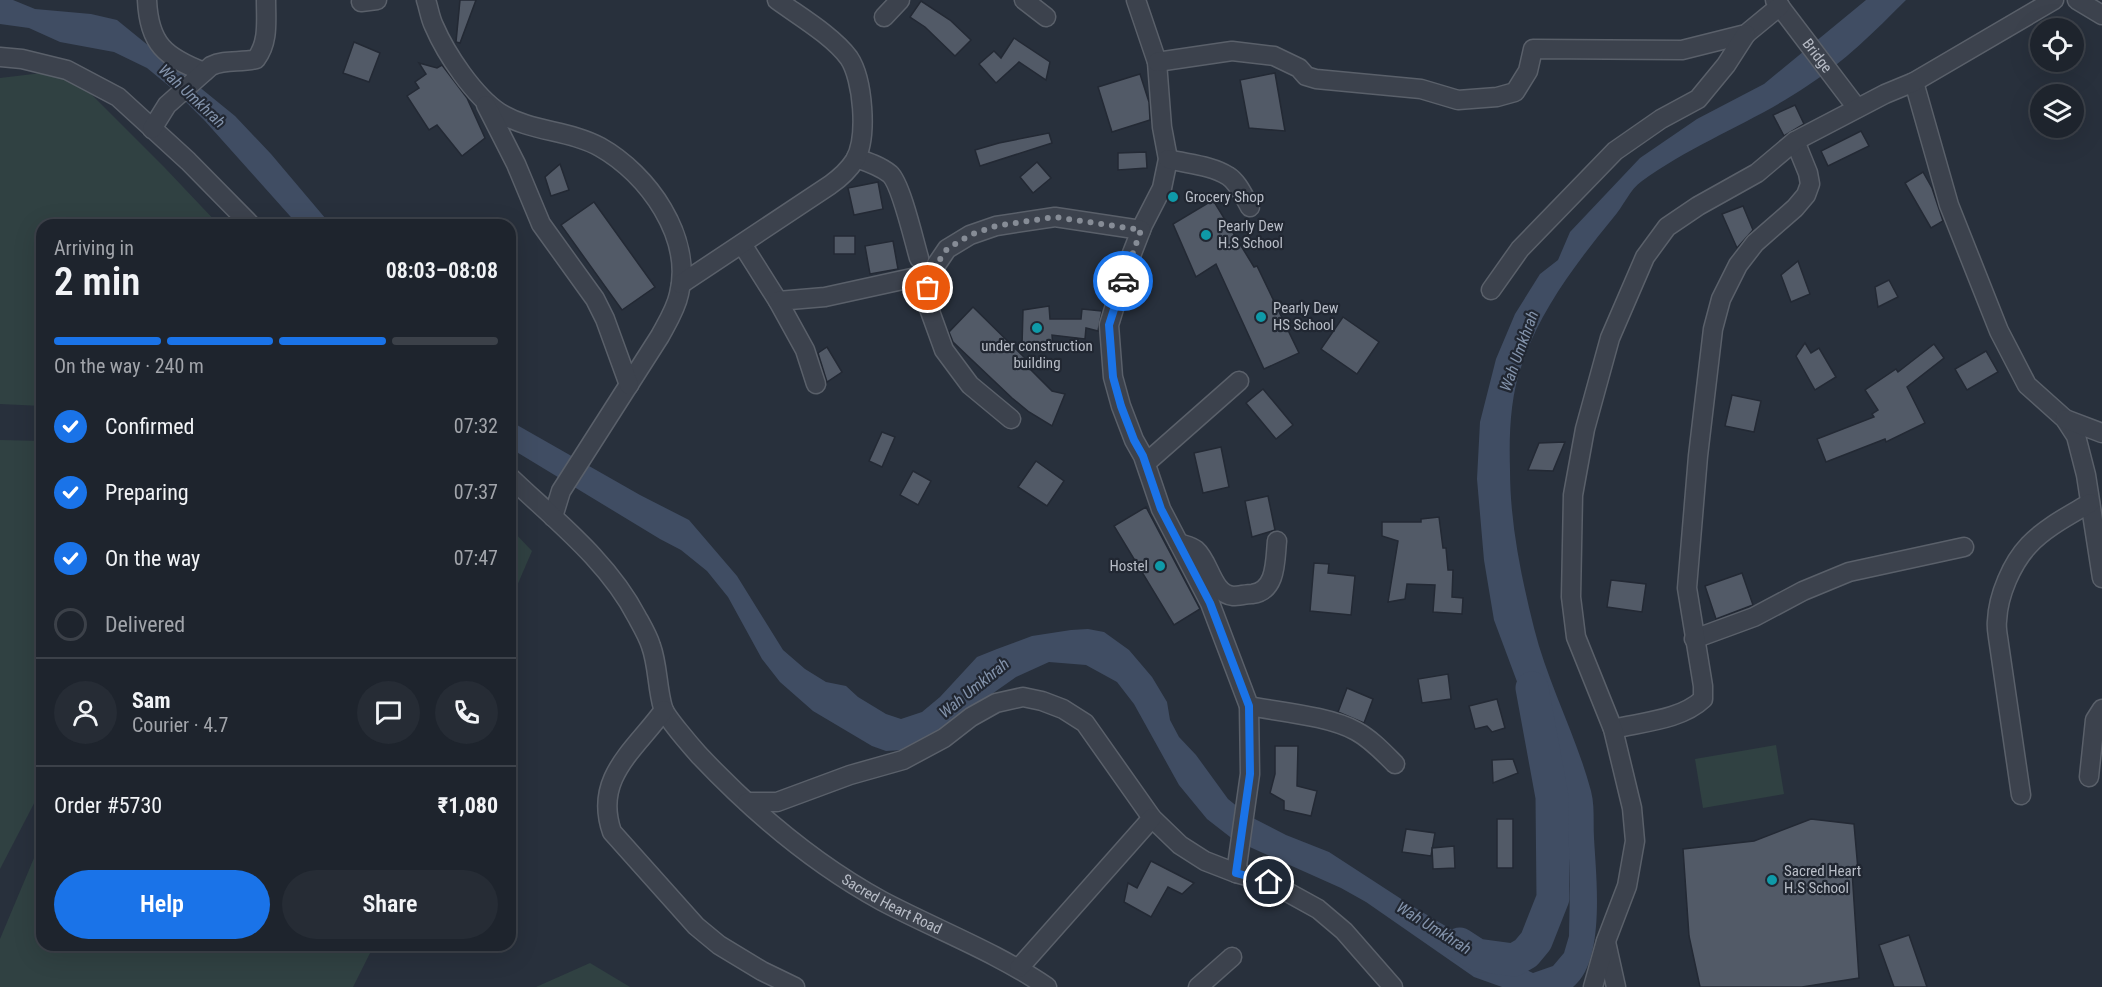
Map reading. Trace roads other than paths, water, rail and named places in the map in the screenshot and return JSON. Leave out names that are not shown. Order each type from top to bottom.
[{"type":"street","points":[[147,0],[152,28],[166,53],[201,75]]},
{"type":"street","points":[[152,129],[167,105],[201,75],[220,62],[245,62],[256,59],[263,51],[266,35],[266,0]]},
{"type":"street","points":[[426,0],[433,26],[452,59],[482,97],[500,113],[528,126],[599,146],[625,165],[664,208],[680,247],[679,296],[629,385],[561,491],[553,517]]},
{"type":"street","points":[[681,284],[830,185],[846,173],[856,158],[862,140],[861,86],[855,69],[847,56],[831,41],[777,0]]},
{"type":"street","points":[[884,17],[900,0]]},
{"type":"street","points":[[1024,0],[1046,18]]},
{"type":"street","points":[[1136,0],[1157,62],[1162,127],[1168,159],[1162,188],[1141,230],[1127,266],[1109,325],[1113,377],[1121,406],[1146,463],[1161,509],[1210,603],[1249,706],[1250,774],[1236,873]]},
{"type":"street","points":[[1593,987],[1606,941],[1627,886],[1635,841],[1628,786],[1613,729],[1576,637],[1571,597],[1574,495],[1585,429],[1611,338],[1645,257],[1667,227],[1698,206],[1757,173],[1796,141],[1857,108],[1914,82],[2054,0]]},
{"type":"street","points":[[2077,0],[2102,15]]},
{"type":"street","points":[[1491,290],[1520,249],[1615,152],[1661,118],[1698,99],[1726,65],[1746,34],[1778,3]]},
{"type":"street","name":"Bridge","points":[[1778,3],[1857,108]]},
{"type":"street","points":[[1157,62],[1232,51],[1274,56],[1299,68],[1306,76],[1421,89],[1458,99],[1497,97],[1515,92],[1528,71],[1533,49],[1682,50],[1746,34]]},
{"type":"street","points":[[0,57],[50,65],[84,78],[118,97],[188,161],[244,219]]},
{"type":"street","points":[[1914,82],[1949,205],[1999,331],[2027,385],[2065,419],[2076,436],[2086,475],[2102,578]]},
{"type":"street","points":[[482,97],[516,164],[541,224],[594,299],[605,319],[629,385]]},
{"type":"street","points":[[1613,729],[1676,714],[1693,708],[1702,699],[1687,588],[1698,456],[1713,329],[1721,299],[1738,265],[1755,243],[1796,208],[1806,195],[1810,184],[1808,173],[1796,141]]},
{"type":"street","points":[[856,158],[892,176],[919,258]]},
{"type":"street","points":[[1168,159],[1203,167],[1229,177],[1237,185],[1250,207]]},
{"type":"street","points":[[1011,419],[970,385],[944,350],[927,303],[930,274],[947,249],[970,235],[996,226],[1055,217],[1141,230]]},
{"type":"street","points":[[742,244],[778,301],[805,350],[816,384]]},
{"type":"street","points":[[778,301],[825,297],[930,274]]},
{"type":"street","points":[[1146,463],[1239,381]]},
{"type":"street","points":[[2065,419],[2102,433]]},
{"type":"street","points":[[516,483],[590,554],[621,588],[651,646],[664,710],[623,759],[611,782],[606,799],[606,816],[612,832],[696,926],[719,945],[762,971],[795,987]]},
{"type":"street","points":[[2021,795],[1999,644],[1997,620],[2000,601],[2009,578],[2030,545],[2056,523],[2090,503]]},
{"type":"street","points":[[1179,543],[1197,550],[1219,587],[1225,593],[1233,596],[1261,593],[1267,588],[1272,581],[1277,541]]},
{"type":"street","points":[[1694,639],[1754,617],[1803,591],[1849,572],[1964,547]]},
{"type":"street","points":[[747,802],[777,802],[850,775],[903,760],[944,738],[971,717],[996,703],[1023,697],[1063,709],[1085,723],[1152,818],[1180,845],[1205,861],[1269,882],[1318,909],[1344,931],[1393,987]]},
{"type":"street","points":[[1249,706],[1335,722],[1355,730],[1375,744],[1395,764]]},
{"type":"street","name":"Sacred Heart Road","points":[[664,710],[698,753],[747,802],[807,852],[846,880],[902,911],[1019,968],[1047,987]]},
{"type":"street","points":[[2089,777],[2095,720],[2102,710]]},
{"type":"street","points":[[1019,968],[1152,818]]},
{"type":"street","points":[[1606,941],[1616,987]]},
{"type":"street","points":[[1198,987],[1232,957]]},
{"type":"water","points":[[0,0],[13,0],[35,9],[91,14],[117,20],[235,116],[271,154],[326,219],[293,219],[205,121],[175,91],[147,68],[114,52],[60,42],[29,28],[0,24]]},
{"type":"water","points":[[1866,0],[1906,0],[1859,46],[1821,77],[1766,111],[1682,155],[1642,181],[1561,287],[1539,324],[1518,377],[1511,416],[1510,443],[1510,490],[1517,549],[1540,649],[1585,770],[1593,803],[1597,895],[1595,938],[1583,975],[1573,987],[1502,987],[1474,977],[1366,902],[1341,888],[1234,840],[1207,819],[1179,785],[1134,704],[1117,682],[1086,665],[1049,662],[1016,677],[921,744],[903,750],[886,751],[872,746],[813,711],[780,682],[762,659],[728,597],[707,571],[681,550],[516,452],[516,424],[640,495],[689,520],[737,576],[783,650],[805,669],[826,682],[846,686],[858,697],[886,714],[901,719],[922,712],[940,697],[977,657],[1032,636],[1088,629],[1104,632],[1129,650],[1152,677],[1167,702],[1170,720],[1179,737],[1196,755],[1228,799],[1249,816],[1286,835],[1329,852],[1412,906],[1494,955],[1533,973],[1553,966],[1564,953],[1569,936],[1567,802],[1494,620],[1484,560],[1477,479],[1480,422],[1496,359],[1515,314],[1540,274],[1558,260],[1570,232],[1640,158],[1697,119],[1764,84]]},
{"type":"waterway","name":"Wah Umkhrah","points":[[1460,944],[1477,955],[1514,960],[1526,953],[1536,941],[1553,898],[1552,797],[1532,688]]},
{"type":"place","name":"Grocery Shop","points":[[1173,197]]},
{"type":"place","name":"Pearly Dew H.S School","points":[[1206,235]]},
{"type":"place","name":"Pearly Dew HS School","points":[[1261,317]]},
{"type":"place","name":"under construction building","points":[[1037,328]]},
{"type":"place","name":"Hostel","points":[[1160,566]]},
{"type":"place","name":"Sacred Heart H.S School","points":[[1772,880]]}]
